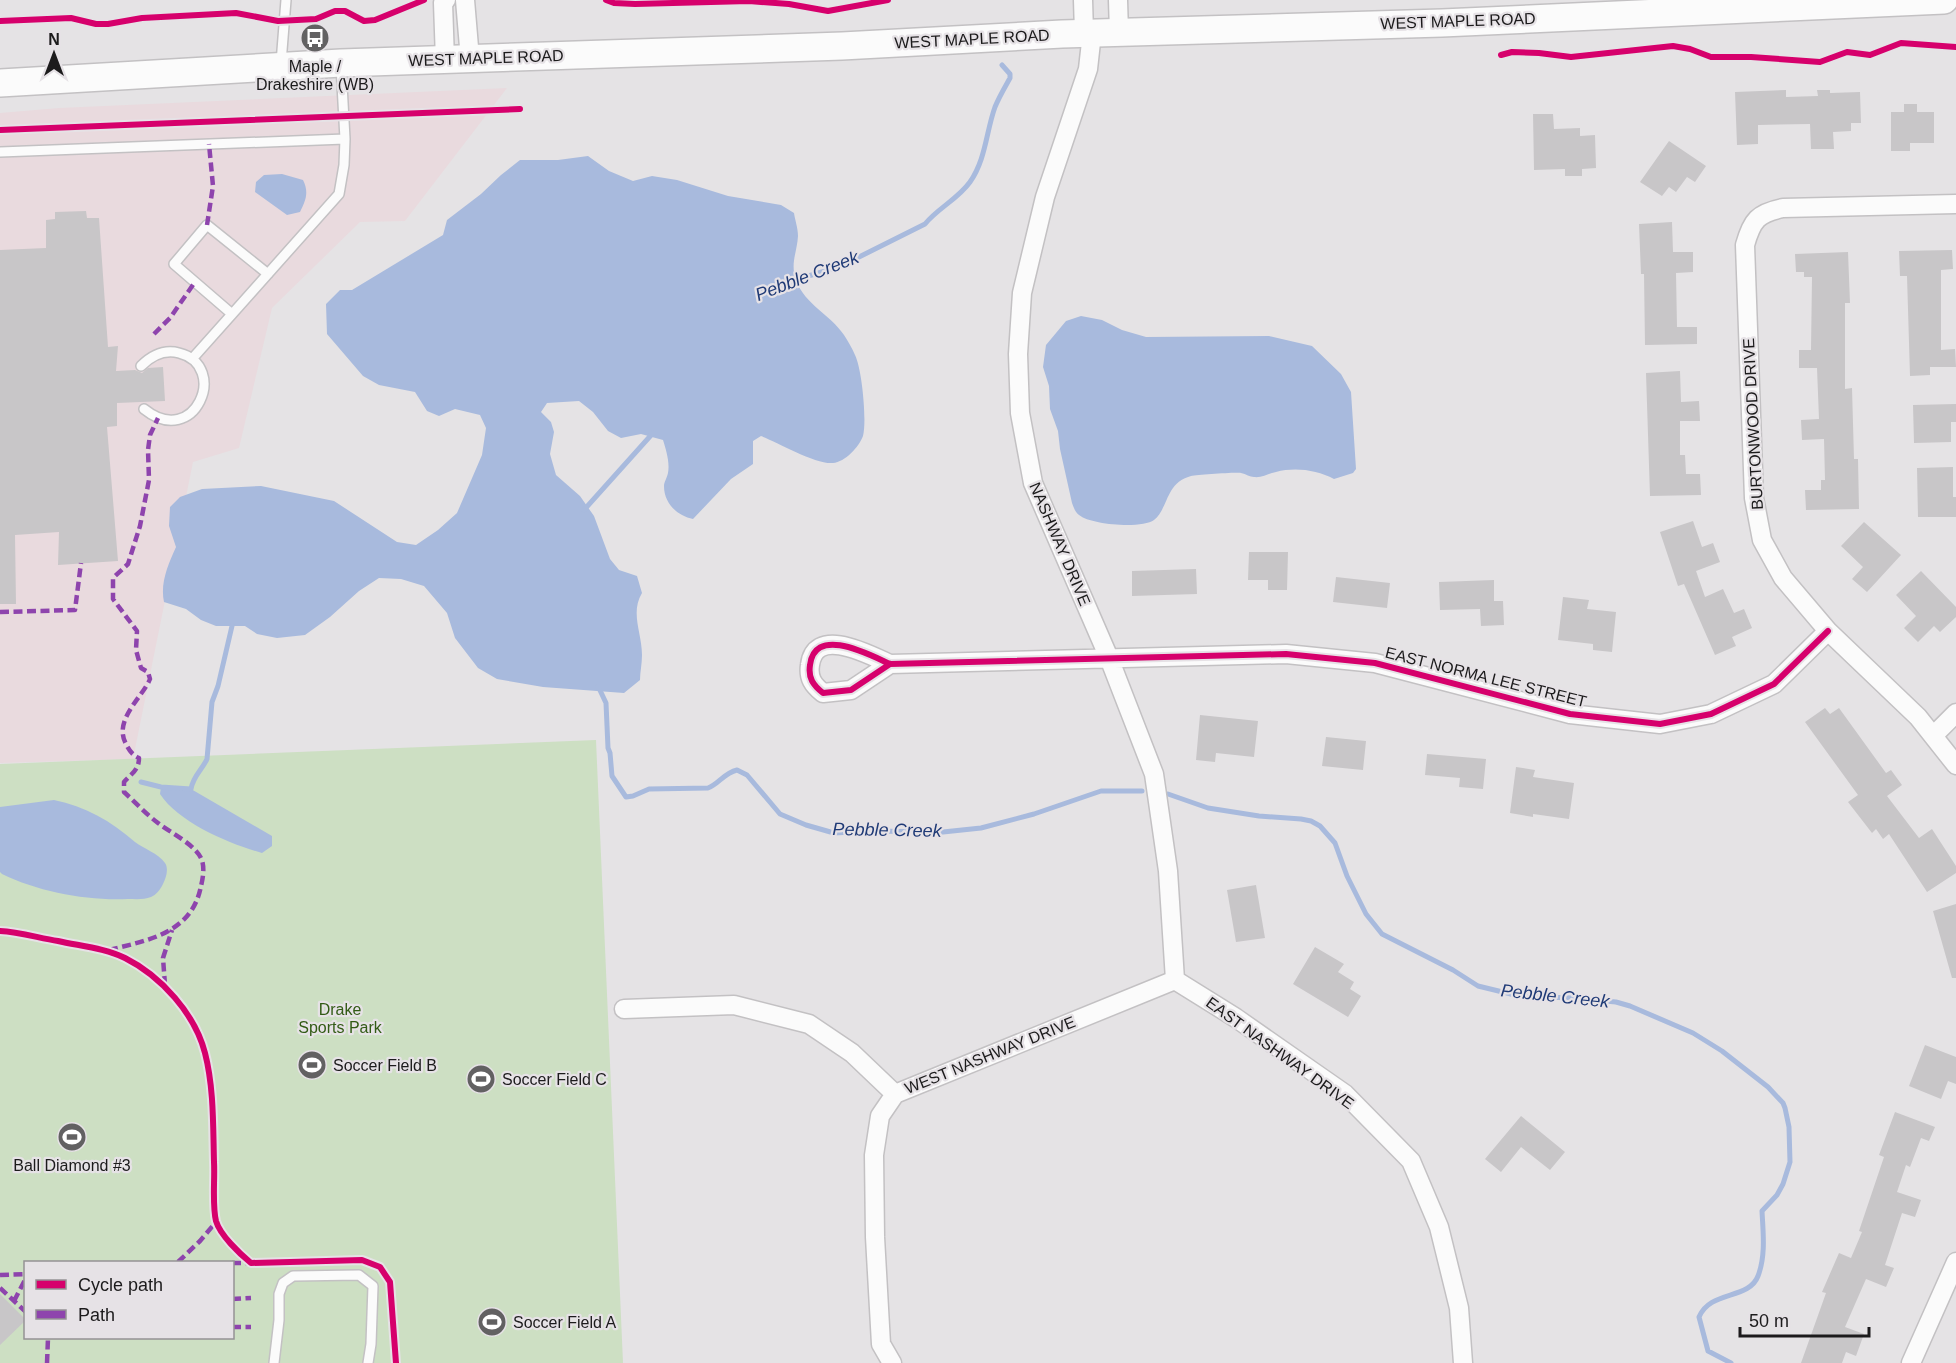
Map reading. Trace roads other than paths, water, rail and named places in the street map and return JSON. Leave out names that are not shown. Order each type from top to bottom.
[{"type":"main road","name":"WEST MAPLE ROAD","points":[[0,83],[341,63],[853,45],[1088,33],[1442,22],[1944,0]]},
{"type":"street","points":[[446,0],[443,3],[457,60]]},
{"type":"street","points":[[457,60],[465,0]]},
{"type":"street","name":"NASHWAY DRIVE","points":[[1083,0],[1088,33],[1088,69],[1045,197],[1022,293],[1018,354],[1020,413],[1033,483],[1108,658],[1154,774],[1168,871],[1175,980]]},
{"type":"street","points":[[1118,0],[1119,33]]},
{"type":"street","name":"BURTONWOOD DRIVE","points":[[1956,204],[1783,208],[1764,212],[1750,226],[1745,245],[1754,498],[1762,540],[1783,578],[1828,631],[1918,717],[1956,765]]},
{"type":"street","name":"EAST NORMA LEE STREET","points":[[890,664],[1286,654],[1375,663],[1570,714],[1660,724],[1711,714],[1774,684],[1828,631]]},
{"type":"street","points":[[1933,736],[1956,713]]},
{"type":"street","name":"WEST NASHWAY DRIVE","points":[[892,1363],[881,1344],[875,1236],[874,1155],[879,1116],[895,1094],[1175,980]]},
{"type":"street","name":"EAST NASHWAY DRIVE","points":[[1175,980],[1236,1018],[1345,1094],[1411,1161],[1439,1227],[1459,1308],[1463,1363]]},
{"type":"street","points":[[624,1009],[734,1005],[809,1024],[852,1053],[895,1094]]},
{"type":"street","points":[[1911,1363],[1956,1262]]},
{"type":"lane","points":[[281,66],[286,0]]},
{"type":"lane","points":[[192,359],[339,194],[344,165],[345,139],[341,63]]},
{"type":"lane","points":[[0,152],[345,139]]},
{"type":"lane","points":[[232,314],[174,264],[207,225],[268,274]]},
{"type":"lane","points":[[141,366],[149,358],[171,351],[192,359],[200,368],[204,379],[201,401],[195,410],[185,417],[175,420],[158,418],[144,409]]},
{"type":"lane","points":[[274,1363],[279,1320],[279,1294],[284,1283],[293,1276],[360,1275],[373,1286],[368,1363]]},
{"type":"water","points":[[588,156],[609,171],[633,181],[652,176],[677,180],[728,196],[781,205],[794,213],[798,230],[794,263],[796,280],[805,296],[832,321],[854,352],[860,371],[863,395],[863,436],[847,457],[838,462],[826,463],[761,436],[753,441],[753,464],[731,479],[693,519],[677,512],[666,498],[664,486],[668,465],[663,440],[641,434],[621,438],[608,431],[593,412],[579,401],[547,403],[541,412],[551,422],[554,432],[550,454],[556,475],[580,496],[594,516],[610,559],[619,570],[637,576],[642,593],[637,608],[642,647],[640,680],[624,693],[543,687],[497,679],[478,668],[455,638],[447,613],[424,586],[401,579],[379,578],[359,591],[330,617],[305,635],[277,638],[257,634],[245,626],[216,626],[201,620],[186,609],[164,602],[164,581],[176,547],[169,526],[170,507],[180,497],[202,489],[261,486],[334,501],[397,542],[416,545],[457,513],[482,455],[486,428],[480,415],[455,409],[439,416],[427,411],[415,392],[379,385],[363,376],[327,334],[326,304],[340,290],[352,290],[443,235],[447,220],[520,160],[558,160]]},
{"type":"water","points":[[282,174],[303,180],[306,196],[300,212],[287,215],[255,192],[256,182],[264,175]]},
{"type":"water","points":[[1081,316],[1102,320],[1122,330],[1146,337],[1269,336],[1312,346],[1341,374],[1351,392],[1356,469],[1353,473],[1334,479],[1306,470],[1283,470],[1257,477],[1243,473],[1191,476],[1176,484],[1159,515],[1148,523],[1116,525],[1094,521],[1079,515],[1072,503],[1058,431],[1050,409],[1049,386],[1043,367],[1046,345],[1066,321]]},
{"type":"water","points":[[161,787],[191,789],[272,836],[272,846],[262,853],[206,831],[179,814],[160,794]]},
{"type":"water","points":[[54,800],[97,815],[162,860],[166,865],[167,874],[158,892],[142,899],[80,897],[32,886],[2,874],[0,872],[0,807]]},
{"type":"waterway","name":"Pebble Creek","points":[[791,281],[839,267],[925,224],[965,188],[983,155],[995,107],[1010,78],[1010,74],[1002,65]]},
{"type":"waterway","name":"Pebble Creek","points":[[584,510],[653,433]]},
{"type":"waterway","points":[[141,782],[161,787],[191,789],[207,759],[212,702],[232,626]]},
{"type":"waterway","name":"Pebble Creek","points":[[598,686],[606,703],[612,776],[626,797],[649,789],[708,788],[737,770],[747,775],[780,814],[806,825],[834,833],[943,832],[981,828],[1034,814],[1101,791],[1142,791]]},
{"type":"waterway","name":"Pebble Creek","points":[[1168,794],[1208,808],[1311,821],[1320,826],[1335,843],[1347,876],[1366,914],[1382,934],[1453,970],[1478,986],[1519,996],[1572,998],[1616,1002],[1630,1006],[1693,1033],[1722,1051],[1768,1087],[1785,1108],[1789,1127],[1790,1162],[1777,1195],[1762,1211],[1761,1268],[1753,1284],[1747,1289],[1720,1298],[1704,1308],[1699,1317],[1708,1351],[1731,1363]]},
{"type":"place","name":"Maple / Drakeshire (WB)","points":[[315,38]]},
{"type":"place","name":"Soccer Field B","points":[[312,1065]]},
{"type":"place","name":"Soccer Field C","points":[[481,1079]]},
{"type":"place","name":"Ball Diamond #3","points":[[72,1137]]},
{"type":"place","name":"Soccer Field A","points":[[492,1322]]},
{"type":"park label","name":"Drake Sports Park","points":[[340,1018]]}]
